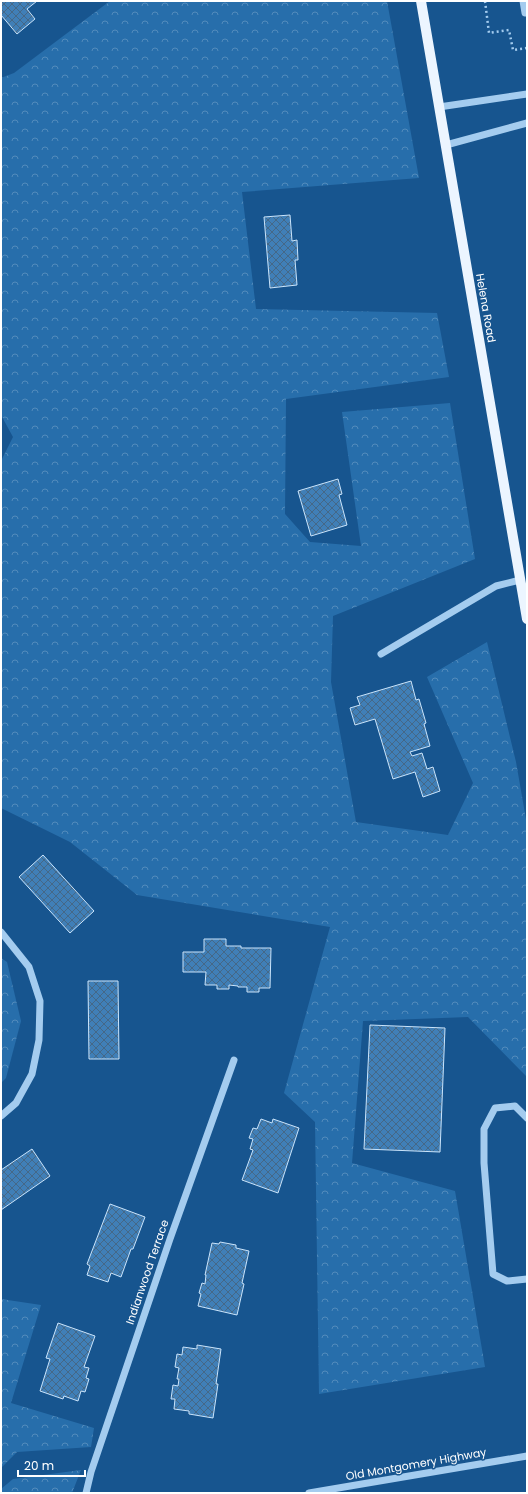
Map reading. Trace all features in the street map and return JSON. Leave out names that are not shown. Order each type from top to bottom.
[{"type":"main road","name":"Helena Road","points":[[421,1],[527,619]]},
{"type":"street","points":[[523,1],[525,13],[527,13]]},
{"type":"street","points":[[439,107],[527,94]]},
{"type":"street","points":[[446,144],[527,123]]},
{"type":"street","points":[[381,654],[496,586],[520,580]]},
{"type":"street","points":[[1,932],[29,966],[40,1001],[39,1040],[32,1074],[16,1103],[1,1116]]},
{"type":"street","name":"Indianwood Terrace","points":[[86,1493],[91,1472],[155,1284],[234,1060]]},
{"type":"street","points":[[527,1118],[515,1106],[495,1108],[484,1129],[484,1163],[494,1274],[507,1281],[527,1279]]},
{"type":"street","name":"Old Montgomery Highway","points":[[309,1493],[527,1456]]},
{"type":"path","points":[[485,1],[489,33],[509,30],[513,50],[527,48]]},
{"type":"green space","points":[[110,1],[387,1],[419,178],[242,192],[256,309],[437,313],[449,377],[286,399],[285,514],[310,542],[361,546],[342,412],[450,403],[475,559],[333,616],[331,682],[356,822],[448,835],[473,783],[427,677],[487,642],[516,762],[527,825],[527,1077],[468,1017],[363,1021],[352,1163],[455,1191],[485,1367],[319,1394],[315,1122],[284,1093],[330,927],[137,895],[70,842],[1,808],[1,461],[13,437],[1,415],[1,78],[14,73]]},
{"type":"green space","points":[[1,958],[7,962],[21,1021],[6,1078],[1,1083]]},
{"type":"green space","points":[[1,1299],[41,1305],[11,1403],[94,1428],[91,1447],[17,1452],[1,1468]]},
{"type":"green space","points":[[81,1470],[72,1493],[1,1493],[1,1489],[13,1479]]},
{"type":"building","points":[[1,1],[37,1],[27,9],[35,19],[17,34],[1,15]]},
{"type":"building","points":[[290,215],[292,241],[297,240],[298,260],[295,260],[297,285],[270,288],[264,217]]},
{"type":"building","points":[[338,479],[342,494],[339,495],[347,525],[311,536],[298,491]]},
{"type":"building","points":[[411,681],[416,700],[419,699],[426,723],[424,724],[430,746],[410,752],[412,756],[422,753],[427,769],[433,767],[440,791],[423,797],[415,772],[393,779],[375,719],[355,725],[350,708],[360,705],[357,697]]},
{"type":"building","points":[[43,855],[94,911],[70,933],[19,877]]},
{"type":"building","points":[[204,939],[226,939],[226,946],[241,946],[241,948],[271,948],[270,988],[259,988],[259,992],[247,992],[247,987],[229,985],[229,989],[217,989],[217,985],[205,985],[206,972],[183,972],[183,952],[204,952]]},
{"type":"building","points":[[88,981],[118,981],[119,1059],[89,1059]]},
{"type":"building","points":[[370,1025],[445,1028],[440,1152],[364,1149]]},
{"type":"building","points":[[261,1119],[272,1123],[273,1119],[299,1128],[278,1193],[242,1180],[253,1150],[250,1149],[253,1139],[249,1138],[253,1128],[257,1129]]},
{"type":"building","points":[[32,1149],[50,1176],[1,1210],[1,1170]]},
{"type":"building","points":[[110,1204],[145,1217],[121,1277],[111,1273],[108,1282],[87,1275],[90,1266],[87,1264]]},
{"type":"building","points":[[220,1242],[236,1245],[236,1248],[249,1251],[237,1315],[198,1306],[201,1294],[199,1293],[202,1283],[205,1284],[205,1275],[212,1243],[219,1244]]},
{"type":"building","points":[[58,1323],[95,1336],[84,1367],[89,1368],[86,1378],[89,1379],[85,1392],[81,1391],[78,1401],[64,1396],[63,1399],[40,1391],[50,1359],[46,1358]]},
{"type":"building","points":[[197,1345],[221,1349],[213,1418],[189,1414],[189,1411],[174,1409],[175,1399],[171,1399],[173,1385],[178,1386],[179,1379],[177,1379],[179,1368],[175,1367],[177,1354],[182,1355],[183,1347],[197,1349]]}]
